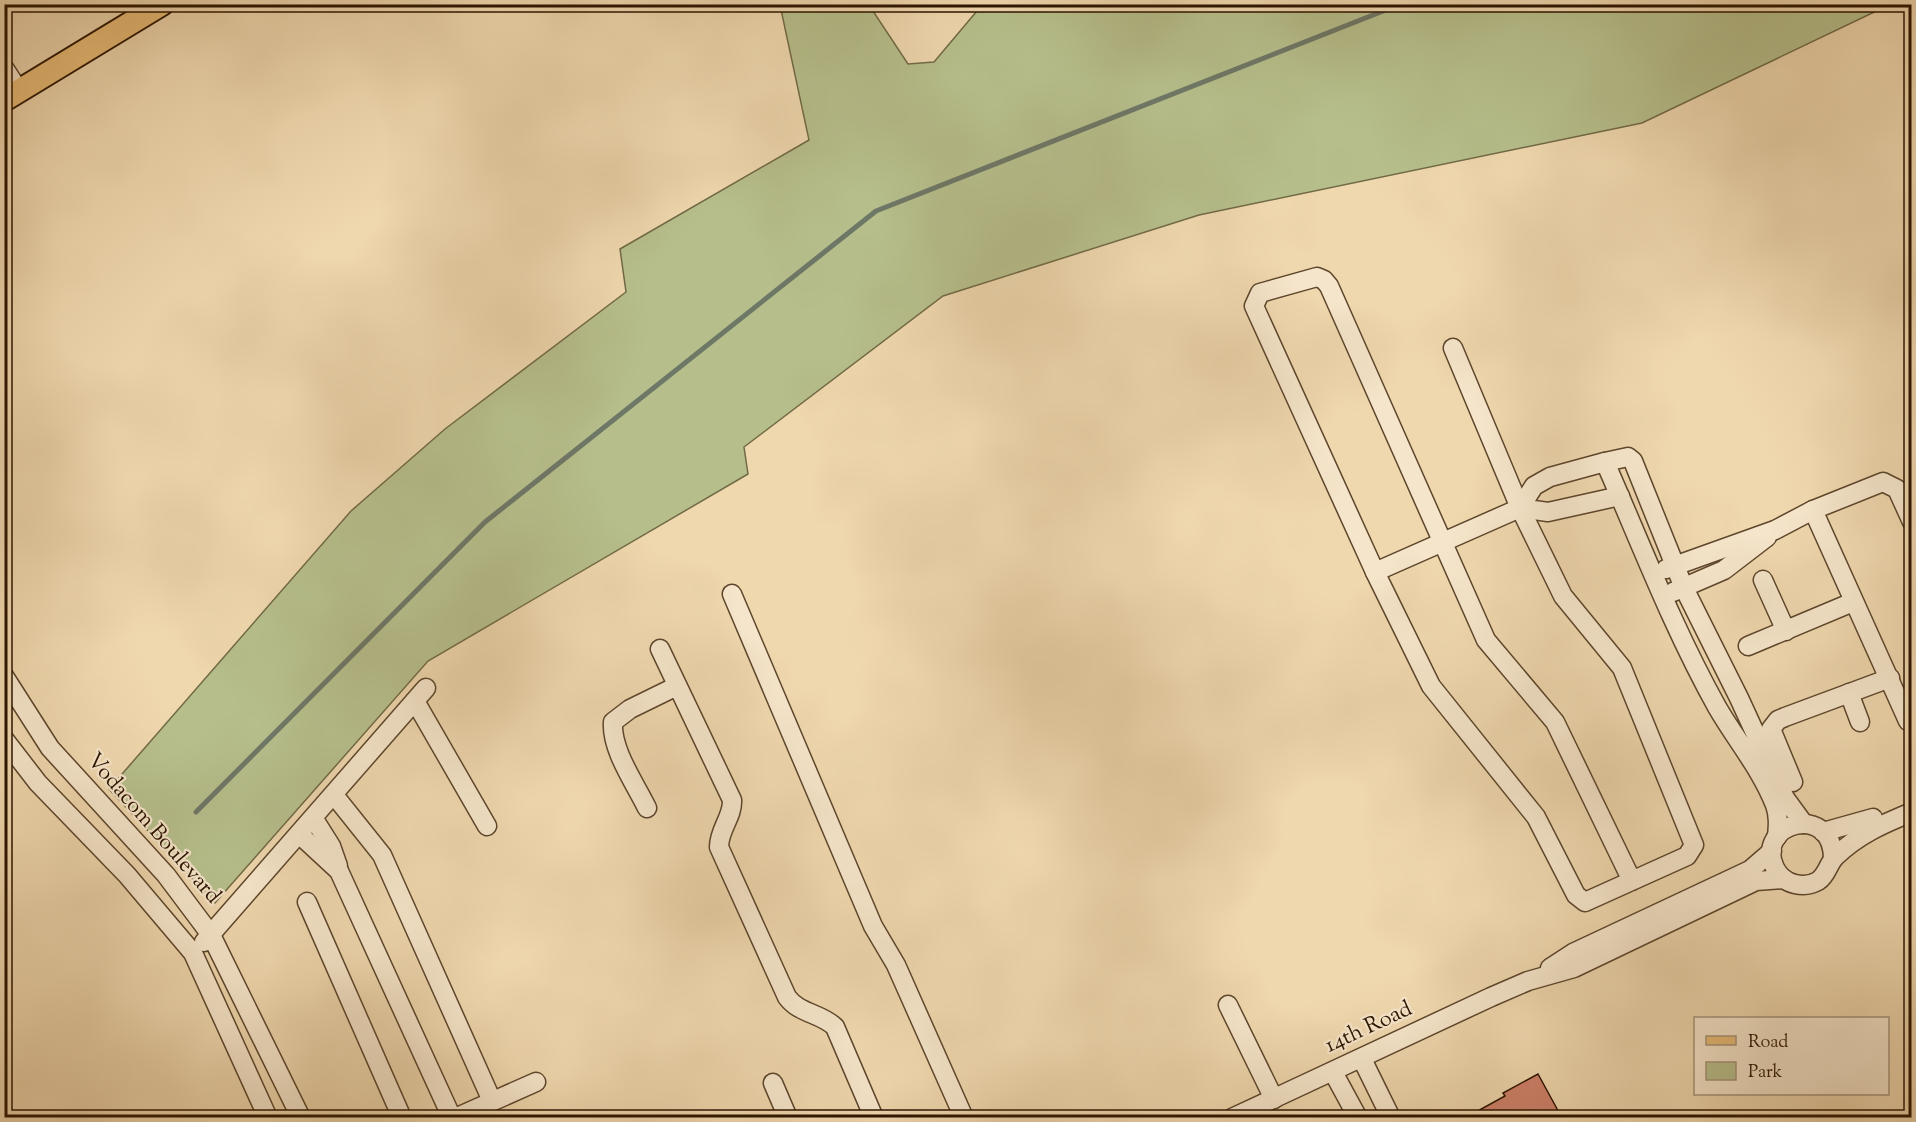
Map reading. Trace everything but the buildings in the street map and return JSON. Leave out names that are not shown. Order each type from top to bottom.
[{"type":"main road","points":[[10,86],[145,4]]},
{"type":"main road","points":[[10,86],[162,4]]},
{"type":"street","points":[[1453,348],[1520,507],[1563,596],[1622,668],[1694,845],[1687,856],[1632,881],[1585,902],[1580,900],[1536,817],[1431,686],[1375,572],[1254,306],[1260,293],[1317,277],[1324,280],[1486,640],[1555,722],[1632,881]]},
{"type":"street","points":[[1375,572],[1520,507],[1534,486],[1550,477],[1605,462],[1632,458],[1684,588],[1747,695],[1785,798],[1804,824]]},
{"type":"street","points":[[1605,462],[1662,597],[1718,708],[1746,750],[1775,806],[1778,820],[1774,844],[1774,867],[1784,879],[1796,885],[1816,882],[1830,869],[1833,849],[1823,832]]},
{"type":"street","points":[[1654,575],[1675,565],[1775,530],[1813,510],[1875,484],[1888,483],[1897,489],[1911,522]]},
{"type":"street","points":[[1520,507],[1548,512],[1620,496]]},
{"type":"street","points":[[1813,510],[1908,721]]},
{"type":"street","points":[[1662,597],[1724,570],[1775,530]]},
{"type":"street","points":[[1763,580],[1786,631]]},
{"type":"street","points":[[732,594],[873,926],[896,965],[964,1118]]},
{"type":"street","points":[[1748,646],[1853,602]]},
{"type":"street","points":[[660,649],[732,800],[729,818],[719,838],[719,847],[787,997],[799,1009],[827,1019],[835,1027],[874,1118]]},
{"type":"street","name":"Vodacom Boulevard","points":[[4,676],[50,748],[165,875],[212,934],[301,1118]]},
{"type":"street","points":[[1793,782],[1774,738],[1771,729],[1773,725],[1785,717],[1890,678]]},
{"type":"street","points":[[647,807],[616,741],[613,722],[630,709],[677,686]]},
{"type":"street","points":[[1849,693],[1860,722]]},
{"type":"street","points":[[193,953],[314,819],[420,694],[487,826]]},
{"type":"street","points":[[1718,708],[1747,695]]},
{"type":"street","points":[[4,739],[38,783],[127,875],[193,953],[268,1118]]},
{"type":"street","points":[[334,795],[375,844],[385,861],[492,1101]]},
{"type":"street","points":[[1774,844],[1794,825],[1804,824],[1823,832],[1853,825],[1911,800]]},
{"type":"street","points":[[1833,859],[1864,833],[1911,812]]},
{"type":"street","points":[[314,819],[331,846],[339,871],[453,1118],[536,1082]]},
{"type":"street","points":[[299,834],[339,871]]},
{"type":"street","name":"14th Road","points":[[1232,1118],[1527,981],[1573,953],[1750,870],[1774,844]]},
{"type":"street","name":"14th Road","points":[[1527,981],[1574,968],[1756,881],[1784,879]]},
{"type":"street","points":[[308,902],[402,1118]]},
{"type":"street","points":[[1228,1005],[1274,1099]]},
{"type":"street","points":[[1362,1059],[1391,1118]]},
{"type":"street","points":[[1333,1072],[1358,1118]]},
{"type":"street","points":[[772,1083],[788,1118]]},
{"type":"green space","points":[[780,5],[869,5],[908,64],[934,62],[982,5],[1889,5],[1642,123],[1199,215],[943,296],[744,447],[748,474],[428,661],[215,903],[109,789],[351,511],[445,429],[626,292],[620,249],[809,140]]},
{"type":"waterway","points":[[196,812],[485,522],[876,211],[1401,4]]}]
